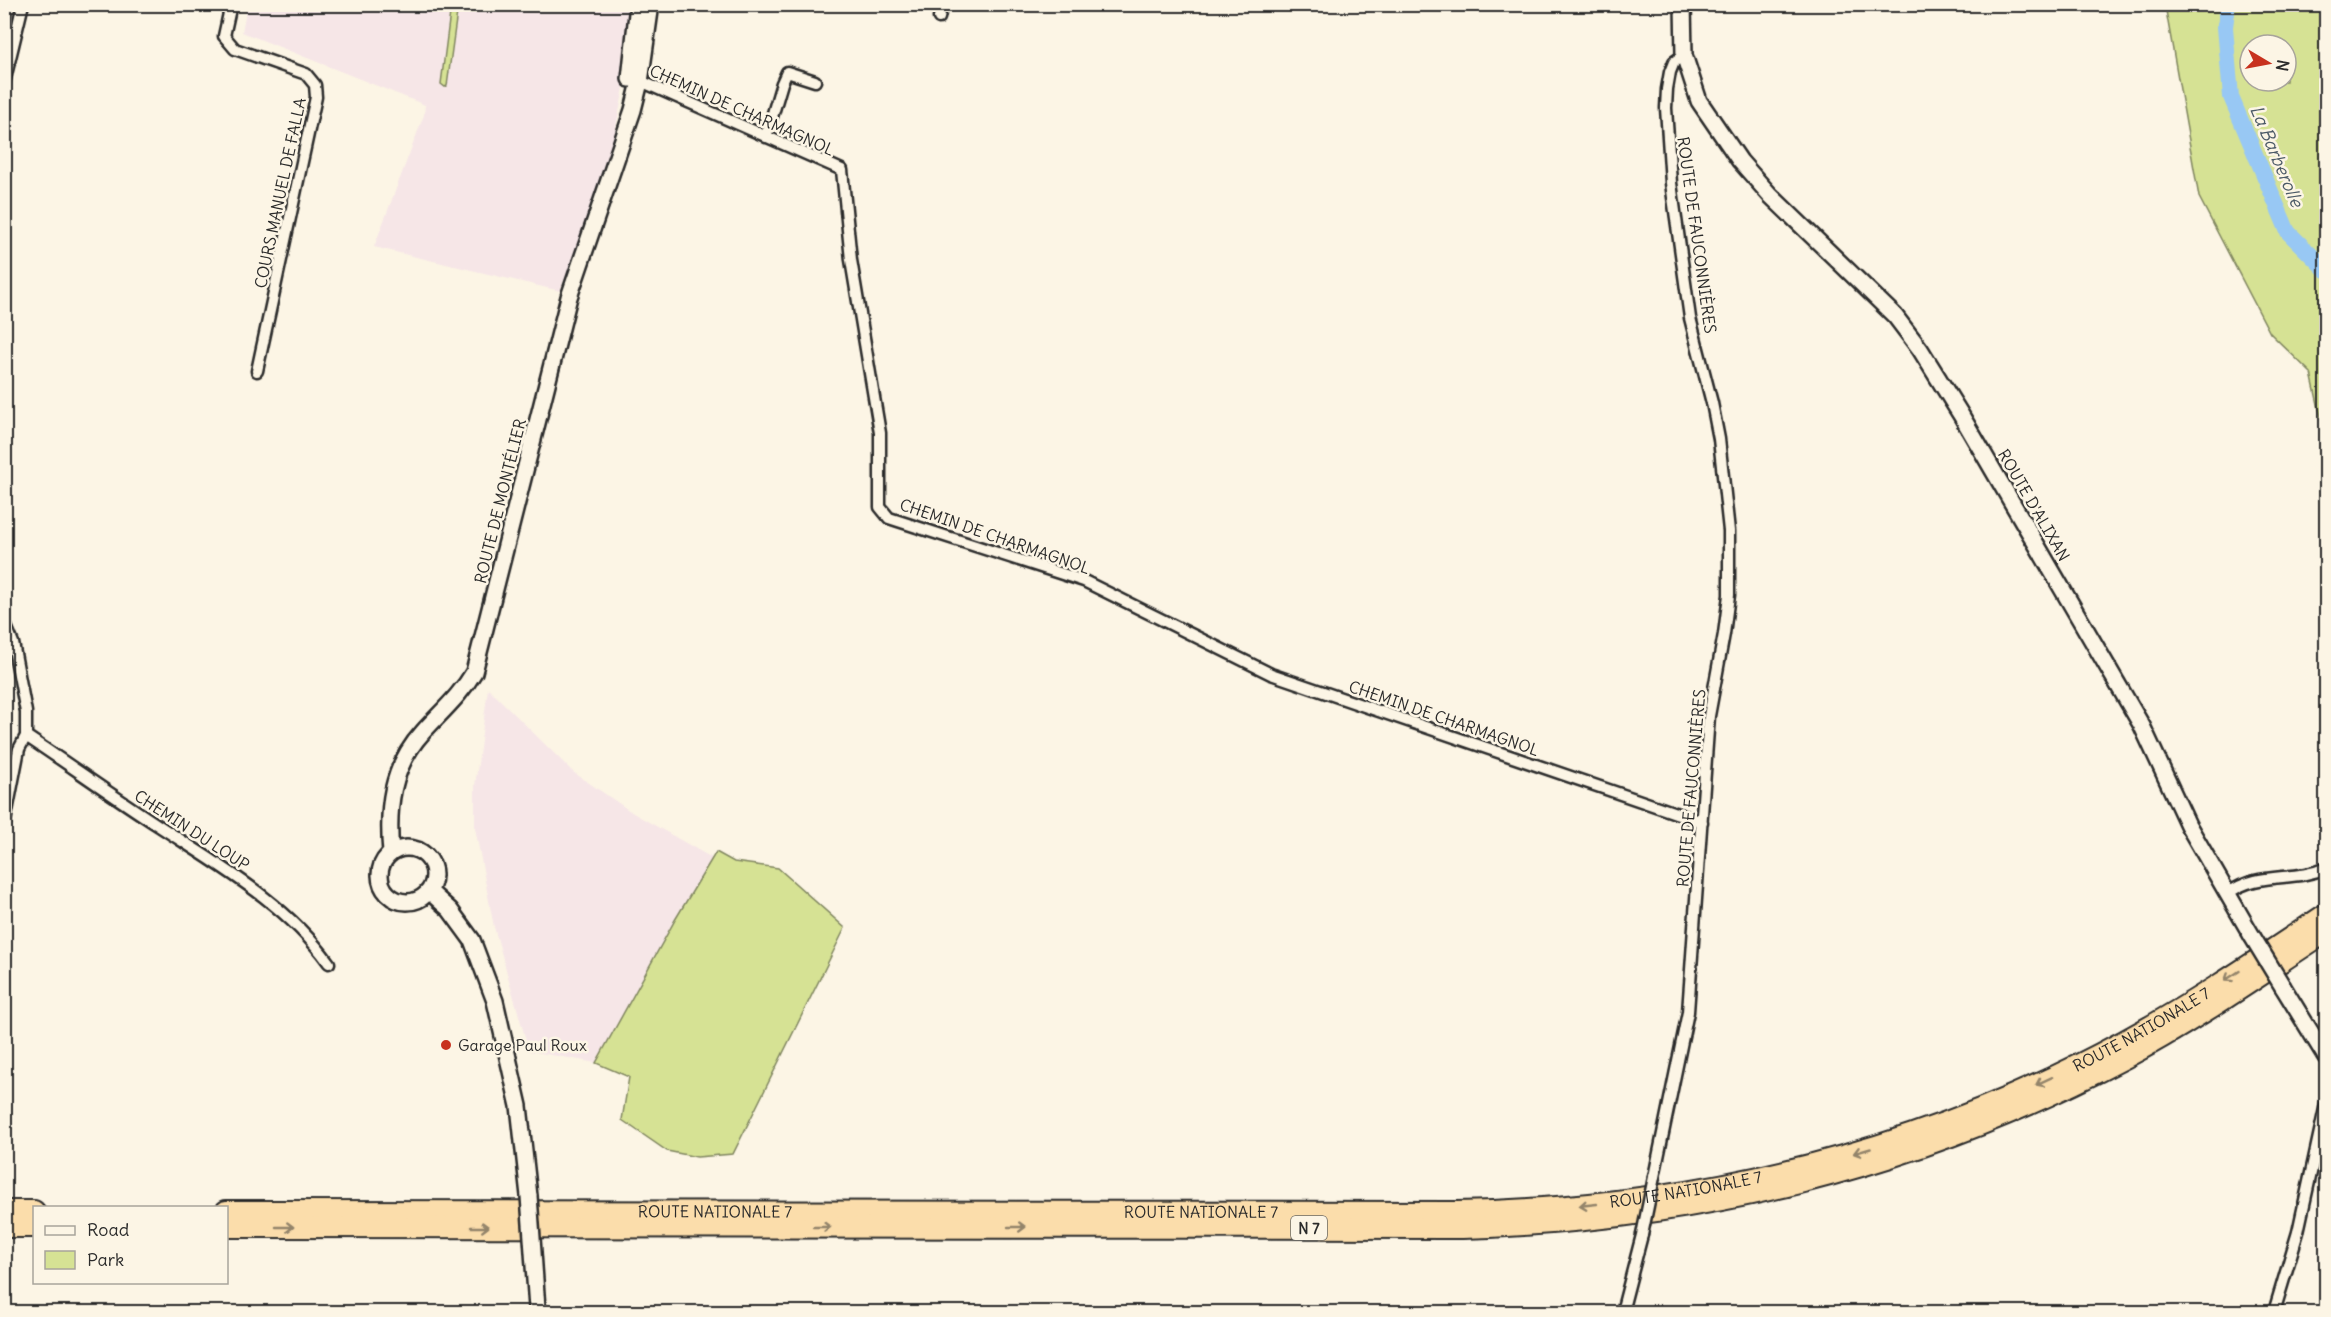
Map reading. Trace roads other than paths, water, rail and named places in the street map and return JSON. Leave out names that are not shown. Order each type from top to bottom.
[{"type":"highway","name":"ROUTE NATIONALE 7","points":[[228,1211],[1457,1212],[1541,1209],[1671,1195],[1748,1180],[1859,1152],[1967,1114],[2020,1092],[2112,1047],[2171,1014],[2326,914]]},
{"type":"highway","name":"ROUTE NATIONALE 7","points":[[228,1227],[1462,1228],[1576,1222],[1666,1211],[1759,1194],[1842,1173],[2008,1114],[2076,1083],[2157,1040],[2235,993],[2326,932]]},
{"type":"highway","points":[[4,1211],[33,1211]]},
{"type":"highway","points":[[4,1227],[33,1227]]},
{"type":"main road","name":"ROUTE DE MONTÉLIER","points":[[635,78],[638,4]]},
{"type":"main road","name":"ROUTE DE MONTÉLIER","points":[[391,853],[389,807],[399,766],[421,734],[457,698],[474,672],[569,297],[623,138],[651,4]]},
{"type":"main road","name":"ROUTE D'ALIXAN","points":[[1683,4],[1684,55],[1699,101],[1740,161],[1770,195],[1895,316],[1920,349],[1961,415],[2142,726],[2188,825],[2326,1057]]},
{"type":"main road","points":[[404,848],[412,848],[427,858],[434,874],[429,891],[414,901],[405,902],[389,896],[380,880],[382,863],[391,853],[404,848]]},
{"type":"main road","points":[[429,891],[450,910],[472,940],[495,1001],[519,1106],[538,1310]]},
{"type":"street","points":[[4,83],[23,4]]},
{"type":"street","name":"COURS MANUEL DE FALLA","points":[[231,4],[224,36],[229,44],[235,49],[306,74],[315,85],[316,97],[257,371]]},
{"type":"street","points":[[939,18],[942,4]]},
{"type":"street","name":"ROUTE DE FAUCONNIÈRES","points":[[1622,1312],[1642,1235],[1688,1012],[1709,716],[1729,596],[1729,531],[1719,439],[1690,318],[1671,183],[1666,108],[1667,89],[1674,62],[1684,55]]},
{"type":"street","points":[[766,137],[782,83],[788,72],[815,81]]},
{"type":"street","name":"CHEMIN DE CHARMAGNOL","points":[[635,78],[842,170],[851,260],[880,433],[880,507],[889,518],[1084,580],[1270,674],[1620,792],[1702,822]]},
{"type":"street","points":[[4,621],[13,643],[26,712],[26,736],[19,749],[4,827]]},
{"type":"street","name":"CHEMIN DU LOUP","points":[[26,736],[248,884],[295,923],[313,941],[329,963]]},
{"type":"street","points":[[2227,894],[2252,880],[2307,874],[2326,868]]},
{"type":"street","points":[[2274,1312],[2298,1232],[2326,1104]]},
{"type":"waterway","name":"La Barberolle","points":[[2228,4],[2225,27],[2231,97],[2288,232],[2326,270]]},
{"type":"place","name":"Garage Paul Roux","points":[[446,1045]]}]
